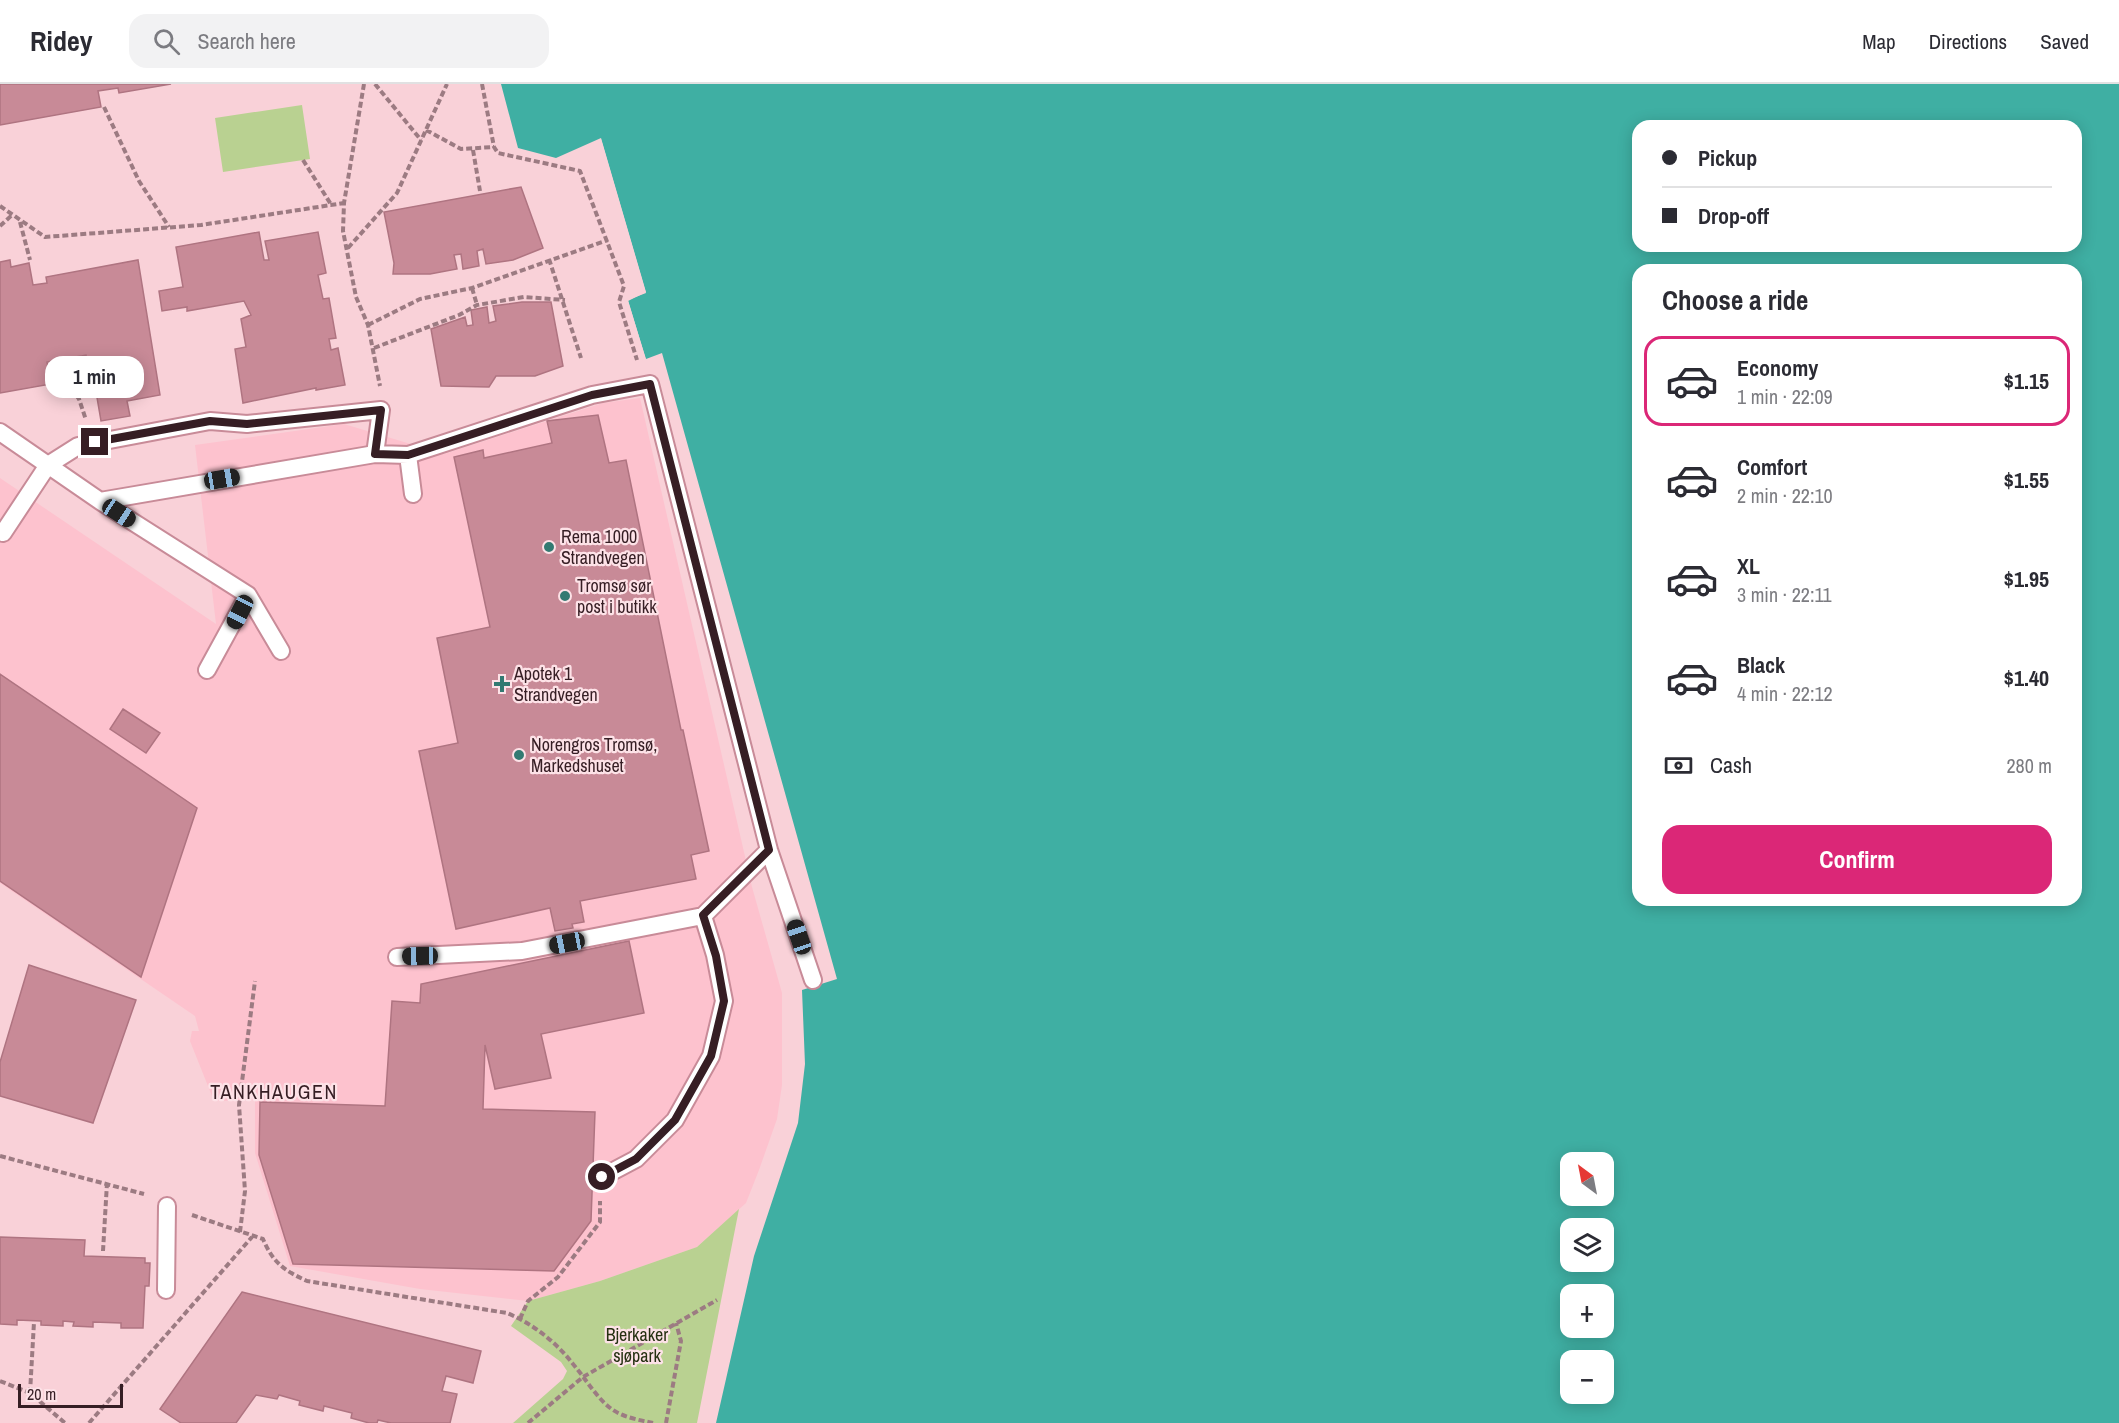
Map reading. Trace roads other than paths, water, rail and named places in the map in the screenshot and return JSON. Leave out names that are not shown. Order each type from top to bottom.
[{"type":"lane","points":[[100,501],[375,454],[408,455],[592,395],[650,384],[769,850],[813,980]]},
{"type":"lane","points":[[3,533],[48,465],[78,446],[95,442],[210,421],[247,424],[381,410],[375,454]]},
{"type":"lane","points":[[0,432],[100,501],[248,595],[281,651]]},
{"type":"lane","points":[[408,455],[412,494]]},
{"type":"lane","points":[[207,670],[248,595]]},
{"type":"lane","points":[[397,957],[522,951],[703,915],[769,850]]},
{"type":"lane","points":[[602,1177],[636,1159],[675,1120],[711,1056],[724,1001],[716,956],[703,915]]},
{"type":"lane","points":[[165,1290],[167,1206]]},
{"type":"water","points":[[501,84],[2119,84],[2119,1423],[716,1423],[754,1256],[798,1123],[805,1064],[802,990],[837,979],[662,353],[646,359],[628,301],[646,292],[601,138],[556,158],[518,148]]},
{"type":"place","name":"Rema 1000 Strandvegen","points":[[549,547]]},
{"type":"place","name":"Tromsø sør post i butikk","points":[[565,596]]},
{"type":"place","name":"Apotek 1 Strandvegen","points":[[502,684]]},
{"type":"place","name":"Norengros Tromsø, Markedshuset","points":[[519,755]]},
{"type":"district","name":"TANKHAUGEN","points":[[274,1092]]},
{"type":"park label","name":"Bjerkaker sjøpark","points":[[637,1345]]}]
